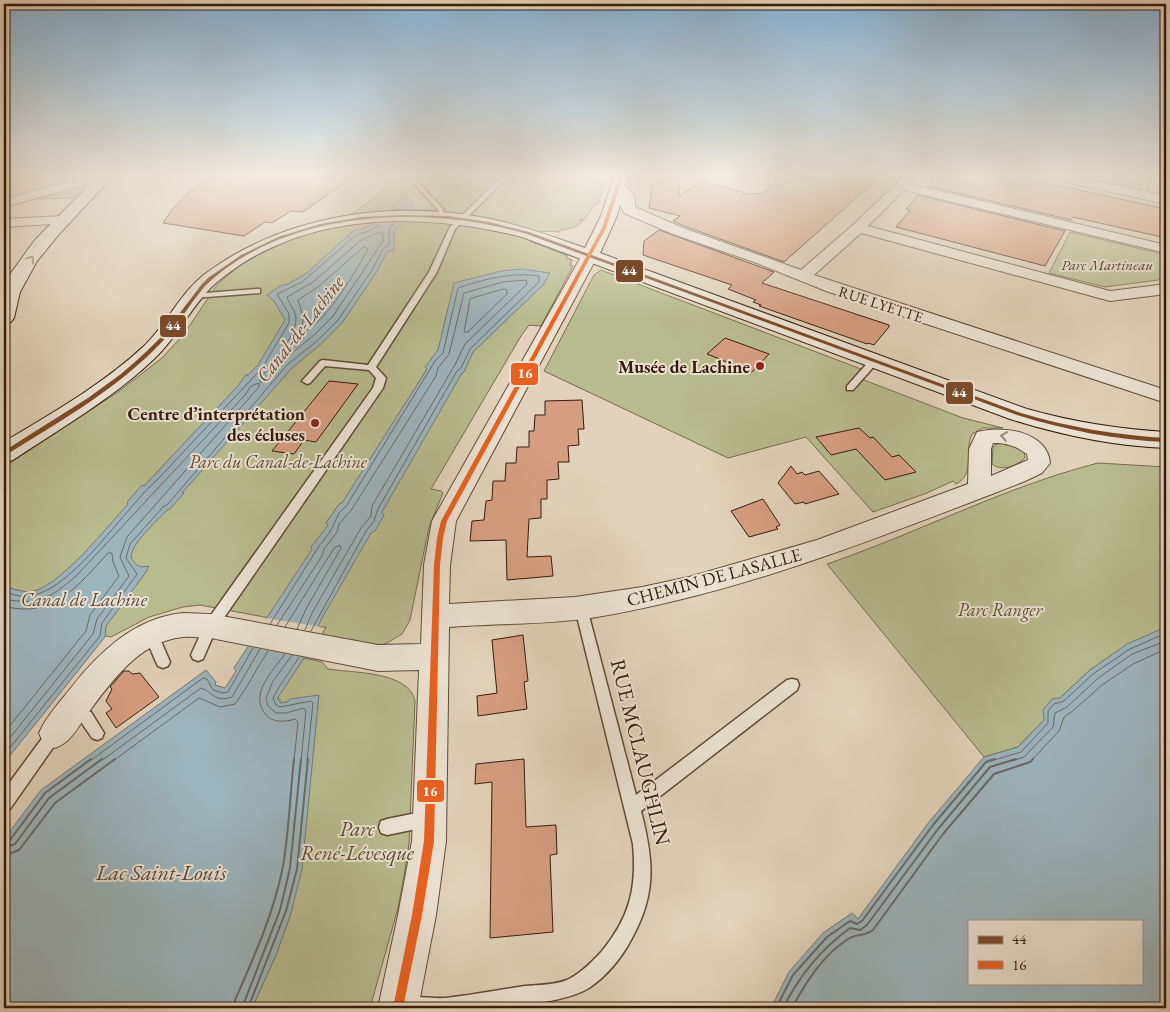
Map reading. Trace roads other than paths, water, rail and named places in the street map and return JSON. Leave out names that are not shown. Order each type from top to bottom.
[{"type":"street","points":[[4,318],[7,300],[16,281],[34,255],[60,224]]},
{"type":"street","points":[[4,454],[97,393],[132,367],[166,335],[193,296],[223,268],[270,243],[315,227],[333,224]]},
{"type":"street","points":[[495,224],[539,236],[1012,412],[1083,432],[1166,440]]},
{"type":"street","points":[[539,236],[579,231],[589,224]]},
{"type":"street","points":[[398,1007],[423,885],[430,819],[438,558],[444,521],[590,255],[604,224]]},
{"type":"street","name":"RUE LYETTE","points":[[660,224],[749,255],[852,295],[1166,397]]},
{"type":"street","points":[[804,276],[862,224]]},
{"type":"street","points":[[1071,224],[1166,249]]},
{"type":"street","points":[[858,228],[1110,296],[1166,289]]},
{"type":"street","name":"CHEMIN DE LASALLE","points":[[437,617],[581,608],[668,592],[758,569],[875,530],[980,488]]},
{"type":"street","points":[[63,723],[116,657],[126,648],[151,634],[182,626],[211,626],[314,647],[388,659],[435,656]]},
{"type":"lane","points":[[372,368],[433,272],[452,228],[452,224]]},
{"type":"lane","points":[[193,296],[257,291]]},
{"type":"lane","points":[[850,388],[874,361]]},
{"type":"lane","points":[[198,655],[211,626],[378,388],[381,378],[372,368],[323,363],[307,381]]},
{"type":"lane","name":"RUE MCLAUGHLIN","points":[[398,1007],[437,1008],[486,1004],[572,987],[586,979],[601,965],[630,926],[640,897],[642,856],[633,807],[581,608]]},
{"type":"lane","points":[[151,634],[163,662]]},
{"type":"lane","points":[[633,807],[792,685]]},
{"type":"lane","points":[[4,803],[63,723],[86,717],[96,733]]},
{"type":"lane","points":[[387,827],[430,819]]},
{"type":"water","name":"Canal de Lachine","points":[[372,224],[401,224],[394,230],[394,250],[387,252],[376,273],[342,323],[321,344],[292,368],[170,509],[142,536],[134,548],[131,557],[138,566],[149,566],[146,572],[106,626],[105,637],[4,763],[4,587],[34,591],[46,586],[71,566],[97,540],[142,485],[144,486],[246,375],[258,365],[285,320],[274,301],[267,295],[280,286],[288,284],[307,273],[353,231]]},
{"type":"water","name":"Lac Saint-Louis","points":[[522,269],[550,273],[543,285],[473,352],[464,372],[382,512],[384,515],[375,531],[371,533],[322,618],[304,658],[277,699],[280,699],[280,703],[287,702],[290,699],[319,695],[302,869],[291,913],[276,955],[252,1008],[4,1008],[4,839],[41,790],[206,670],[216,682],[215,685],[225,688],[236,671],[234,668],[312,549],[311,547],[328,525],[326,523],[339,504],[342,503],[427,369],[425,367],[438,350],[454,283],[501,271]]},
{"type":"water","points":[[1166,627],[1166,1008],[771,1008],[789,972],[823,933],[852,913],[858,919],[929,822],[984,757],[1018,747],[1044,720],[1043,710],[1052,699],[1060,698],[1090,670],[1127,644]]},
{"type":"place","name":"Musée de Lachine","points":[[760,366]]},
{"type":"place","name":"Centre d’interprétation des écluses","points":[[315,423]]},
{"type":"park label","name":"Parc Martineau","points":[[1107,264]]},
{"type":"park label","name":"Parc du Canal-de-Lachine","points":[[278,461]]},
{"type":"park label","name":"Parc Ranger","points":[[1000,609]]},
{"type":"park label","name":"Parc René-Lévesque","points":[[357,840]]},
{"type":"water label","name":"Canal-de-Lachine","points":[[300,329]]}]
